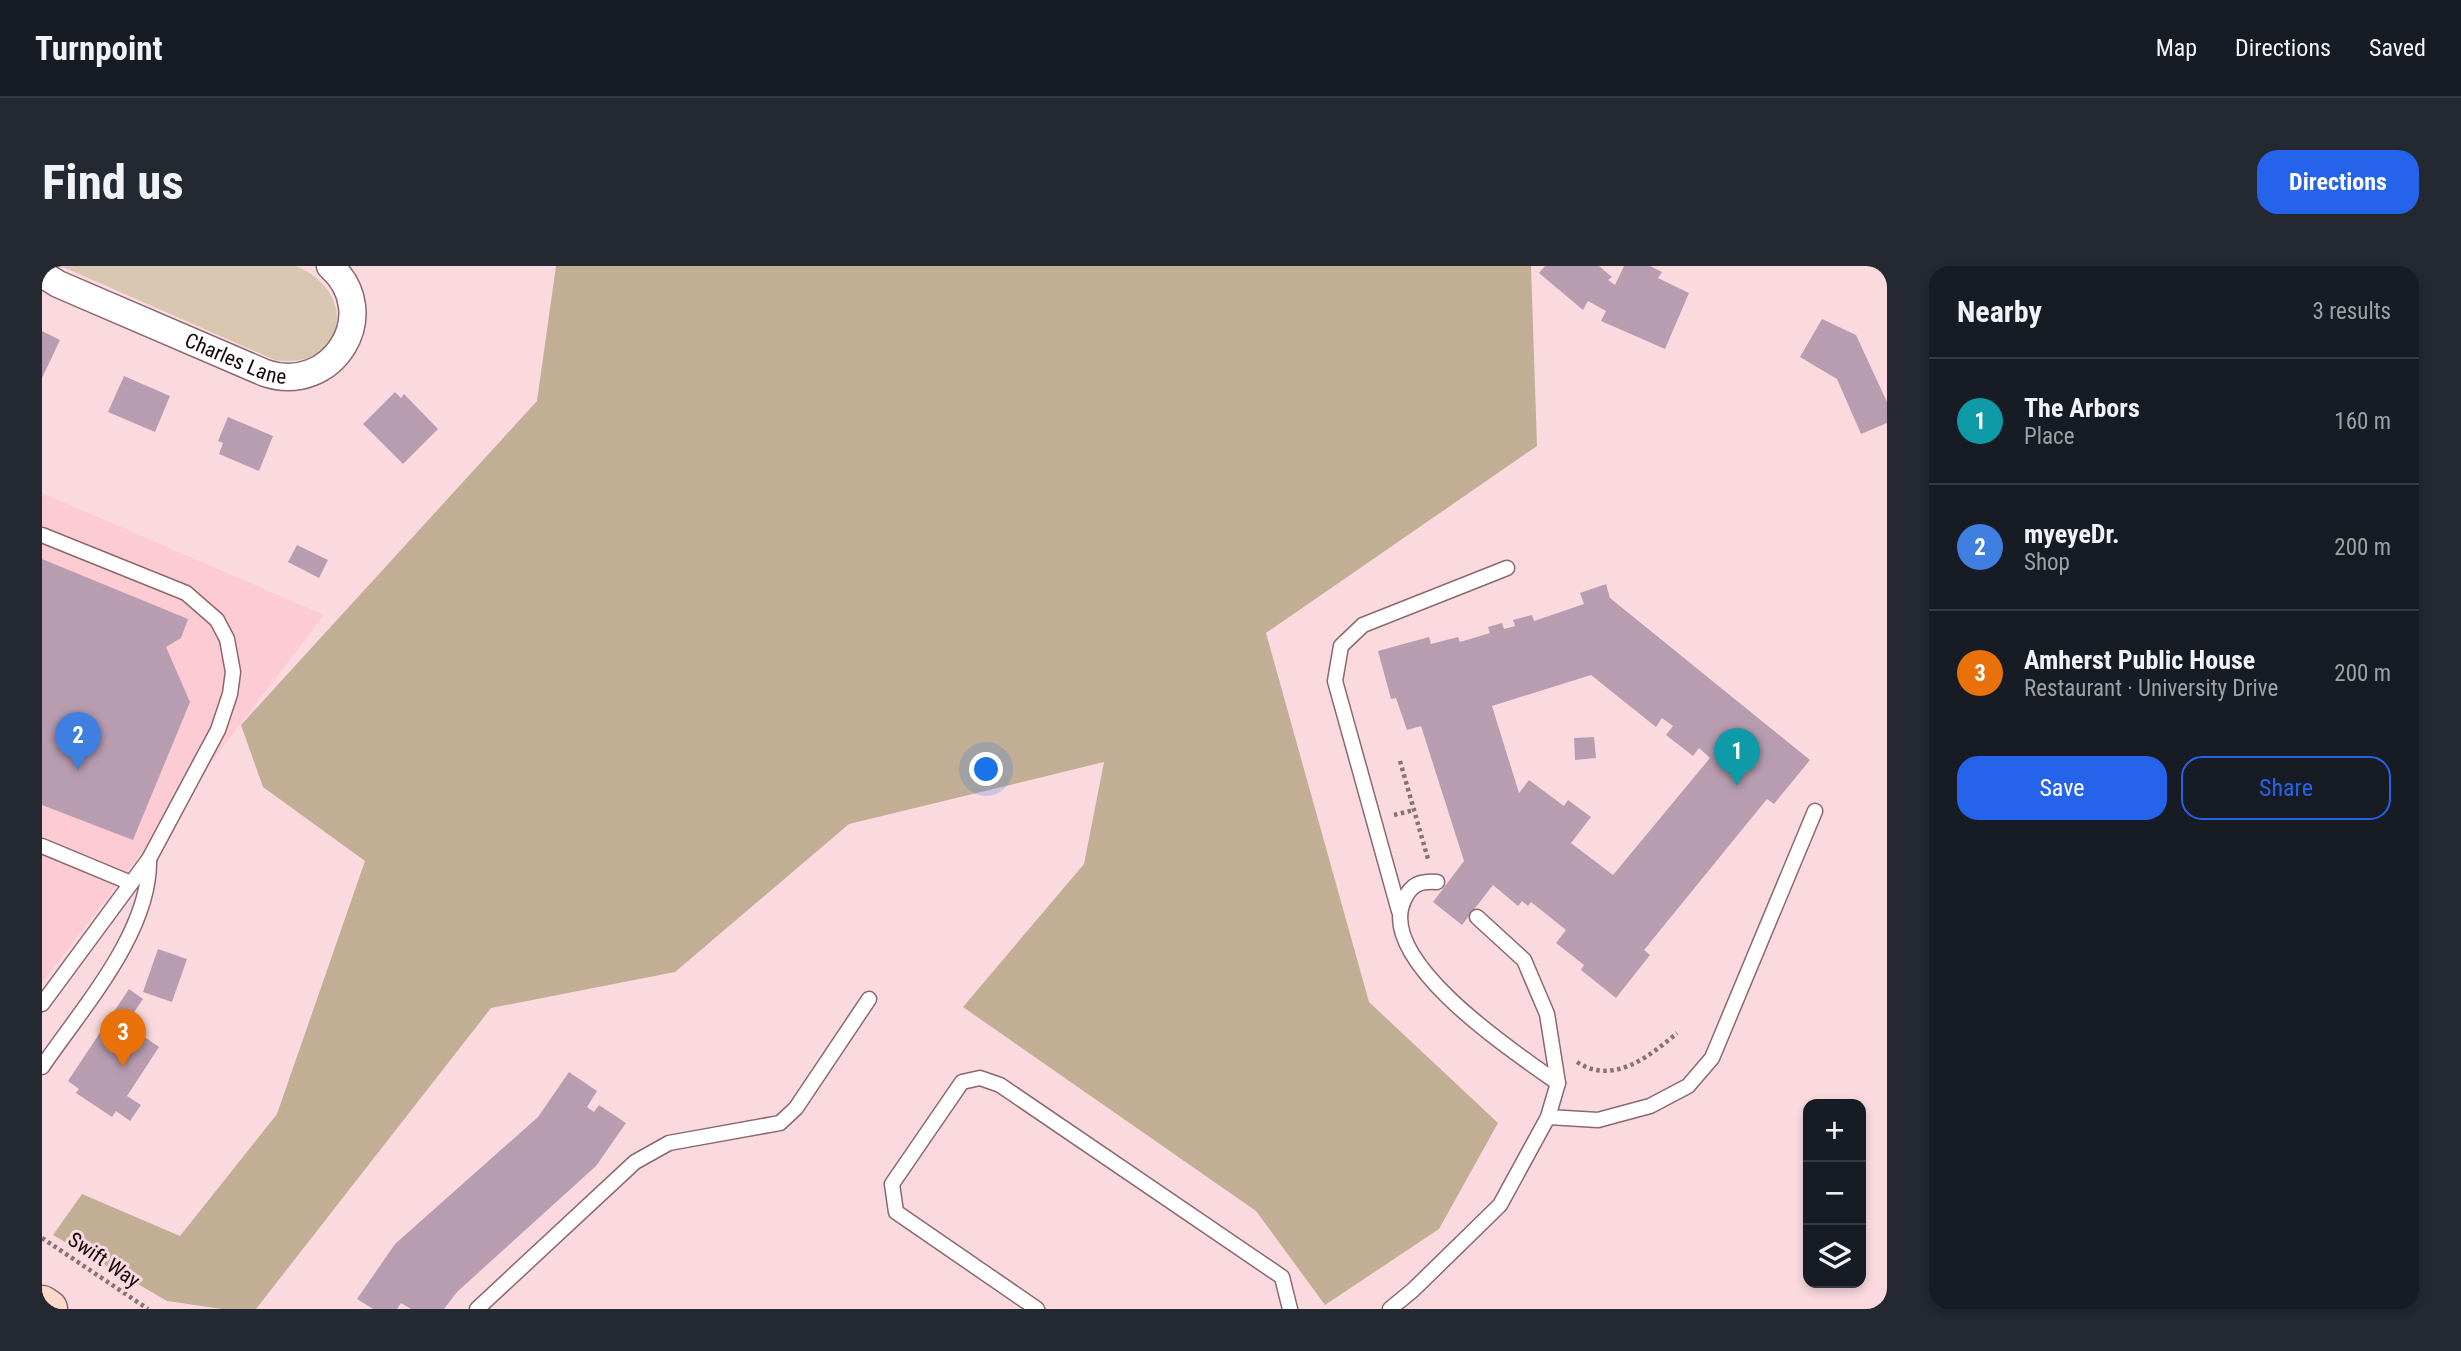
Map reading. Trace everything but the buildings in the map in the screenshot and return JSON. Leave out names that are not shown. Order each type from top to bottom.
[{"type":"main road","points":[[42,1305],[48,1309]]},
{"type":"street","name":"Charles Lane","points":[[42,274],[58,285],[265,373],[286,377],[318,370],[335,357],[347,339],[352,318],[350,298],[341,279],[330,266]]},
{"type":"lane","points":[[42,535],[186,593],[216,620],[227,639],[233,672],[224,715],[149,859],[42,1004]]},
{"type":"lane","points":[[1507,568],[1363,625],[1341,646],[1335,681],[1405,939],[1430,979],[1483,1030],[1558,1083]]},
{"type":"lane","points":[[1548,1117],[1598,1120],[1650,1106],[1688,1086],[1712,1058],[1815,811]]},
{"type":"lane","points":[[42,846],[131,883]]},
{"type":"lane","points":[[42,1067],[126,943],[141,907],[149,873],[149,859]]},
{"type":"lane","points":[[1399,911],[1409,890],[1434,876]]},
{"type":"lane","points":[[1390,1309],[1500,1205],[1548,1117],[1558,1083],[1547,1014],[1524,960],[1477,917]]},
{"type":"lane","points":[[477,1309],[635,1162],[669,1143],[780,1123],[796,1108],[869,999]]},
{"type":"lane","points":[[1037,1309],[896,1212],[892,1184],[962,1082],[980,1078],[1000,1085],[1282,1277],[1290,1309]]},
{"type":"path","points":[[1400,761],[1434,876]]},
{"type":"path","name":"Swift Way","points":[[42,1238],[148,1309]]},
{"type":"shaded area","points":[[61,266],[296,266],[317,279],[330,294],[336,311],[336,328],[329,342],[316,354],[298,360],[275,360]]},
{"type":"shaded area","points":[[556,266],[1531,266],[1537,446],[1266,633],[1369,1002],[1498,1123],[1439,1229],[1325,1305],[1256,1211],[963,1007],[1084,864],[1104,762],[849,824],[675,972],[491,1008],[256,1309],[222,1309],[167,1301],[53,1235],[82,1194],[180,1236],[277,1114],[365,861],[263,787],[241,725],[537,401]]},
{"type":"shaded area","points":[[42,493],[324,615],[42,983]]},
{"type":"place","name":"myeyeDr.","points":[[78,770]]},
{"type":"place","name":"The Arbors","points":[[1737,786]]},
{"type":"place","name":"Amherst Public House","points":[[123,1067]]}]
